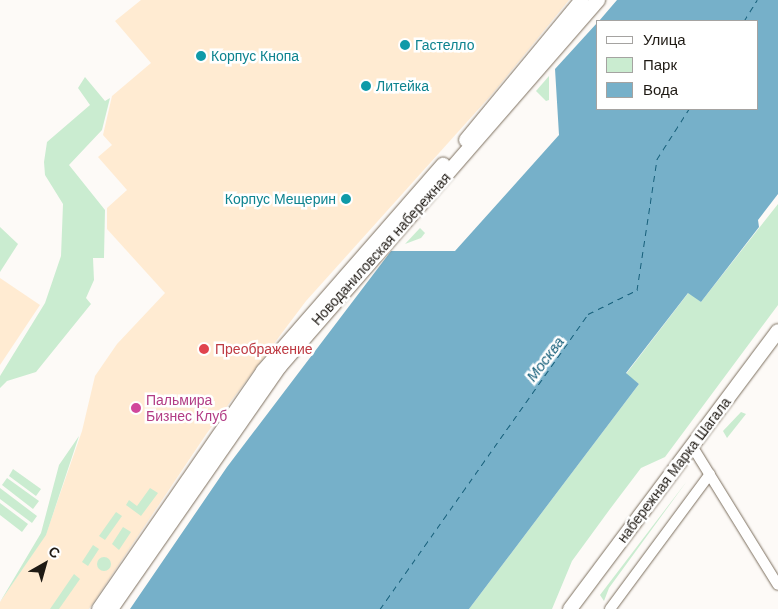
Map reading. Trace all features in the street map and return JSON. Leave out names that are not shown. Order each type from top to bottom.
[{"type":"main road","name":"Новоданиловская набережная","points":[[99,609],[263,371],[582,0]]},
{"type":"main road","name":"Новоданиловская набережная","points":[[111,609],[280,366],[598,0]]},
{"type":"main road","name":"набережная Марка Шагала","points":[[570,609],[778,331]]},
{"type":"street","points":[[692,446],[778,585]]},
{"type":"street","points":[[610,609],[710,474]]},
{"type":"shaded area","points":[[141,0],[569,0],[493,93],[306,301],[207,433],[89,609],[0,609],[0,602],[46,534],[82,431],[95,376],[117,344],[165,293],[107,229],[107,208],[127,190],[98,157],[112,145],[103,135],[112,96],[151,63],[115,21]]},
{"type":"shaded area","points":[[0,278],[40,305],[0,365]]},
{"type":"green space","points":[[549,76],[549,100],[546,101],[536,91]]},
{"type":"green space","points":[[85,77],[105,101],[110,98],[102,130],[69,165],[105,210],[104,258],[93,258],[94,280],[86,298],[91,304],[36,372],[7,381],[0,388],[0,376],[45,303],[61,256],[63,204],[45,175],[44,162],[47,142],[90,105],[78,88]]},
{"type":"green space","points":[[778,204],[778,305],[665,457],[641,468],[610,509],[572,561],[552,609],[469,609],[639,384],[626,374],[689,292],[701,302]]},
{"type":"green space","points":[[0,227],[18,244],[0,272]]},
{"type":"green space","points":[[420,228],[425,233],[421,238],[405,244]]},
{"type":"green space","points":[[741,412],[746,414],[727,438],[723,431]]},
{"type":"green space","points":[[79,436],[46,535],[0,602],[41,533],[59,465]]},
{"type":"green space","points":[[13,469],[41,489],[36,496],[9,476]]},
{"type":"green space","points":[[7,478],[39,501],[33,509],[2,485]]},
{"type":"green space","points":[[687,481],[609,588],[604,601],[600,595]]},
{"type":"green space","points":[[0,488],[37,516],[32,523],[0,499]]},
{"type":"green space","points":[[150,488],[158,493],[141,516],[126,505],[129,500],[137,506]]},
{"type":"green space","points":[[0,503],[28,524],[22,532],[0,515]]},
{"type":"green space","points":[[116,512],[122,516],[105,540],[99,536]]},
{"type":"green space","points":[[123,527],[131,532],[119,550],[112,544]]},
{"type":"green space","points":[[93,545],[99,549],[88,566],[82,562]]},
{"type":"green space","points":[[101,557],[107,557],[111,564],[107,571],[101,571],[97,567],[97,561]]},
{"type":"green space","points":[[74,574],[80,579],[59,609],[50,609]]},
{"type":"water","name":"Москва","points":[[617,0],[778,0],[778,194],[758,220],[759,227],[701,302],[688,293],[626,373],[639,384],[469,609],[130,609],[227,467],[391,251],[455,251],[559,135],[555,69],[596,24],[596,110],[758,110],[758,20],[600,20]]},
{"type":"ferry route","points":[[745,20],[757,0]]},
{"type":"ferry route","points":[[380,609],[588,314],[637,290],[657,159],[688,110]]},
{"type":"place","name":"Гастелло","points":[[405,45]]},
{"type":"place","name":"Корпус Кнопа","points":[[201,56]]},
{"type":"place","name":"Литейка","points":[[366,86]]},
{"type":"place","name":"Корпус Мещерин","points":[[346,199]]},
{"type":"place","name":"Преображение","points":[[204,349]]},
{"type":"place","name":"Пальмира Бизнес Клуб","points":[[136,408]]}]
